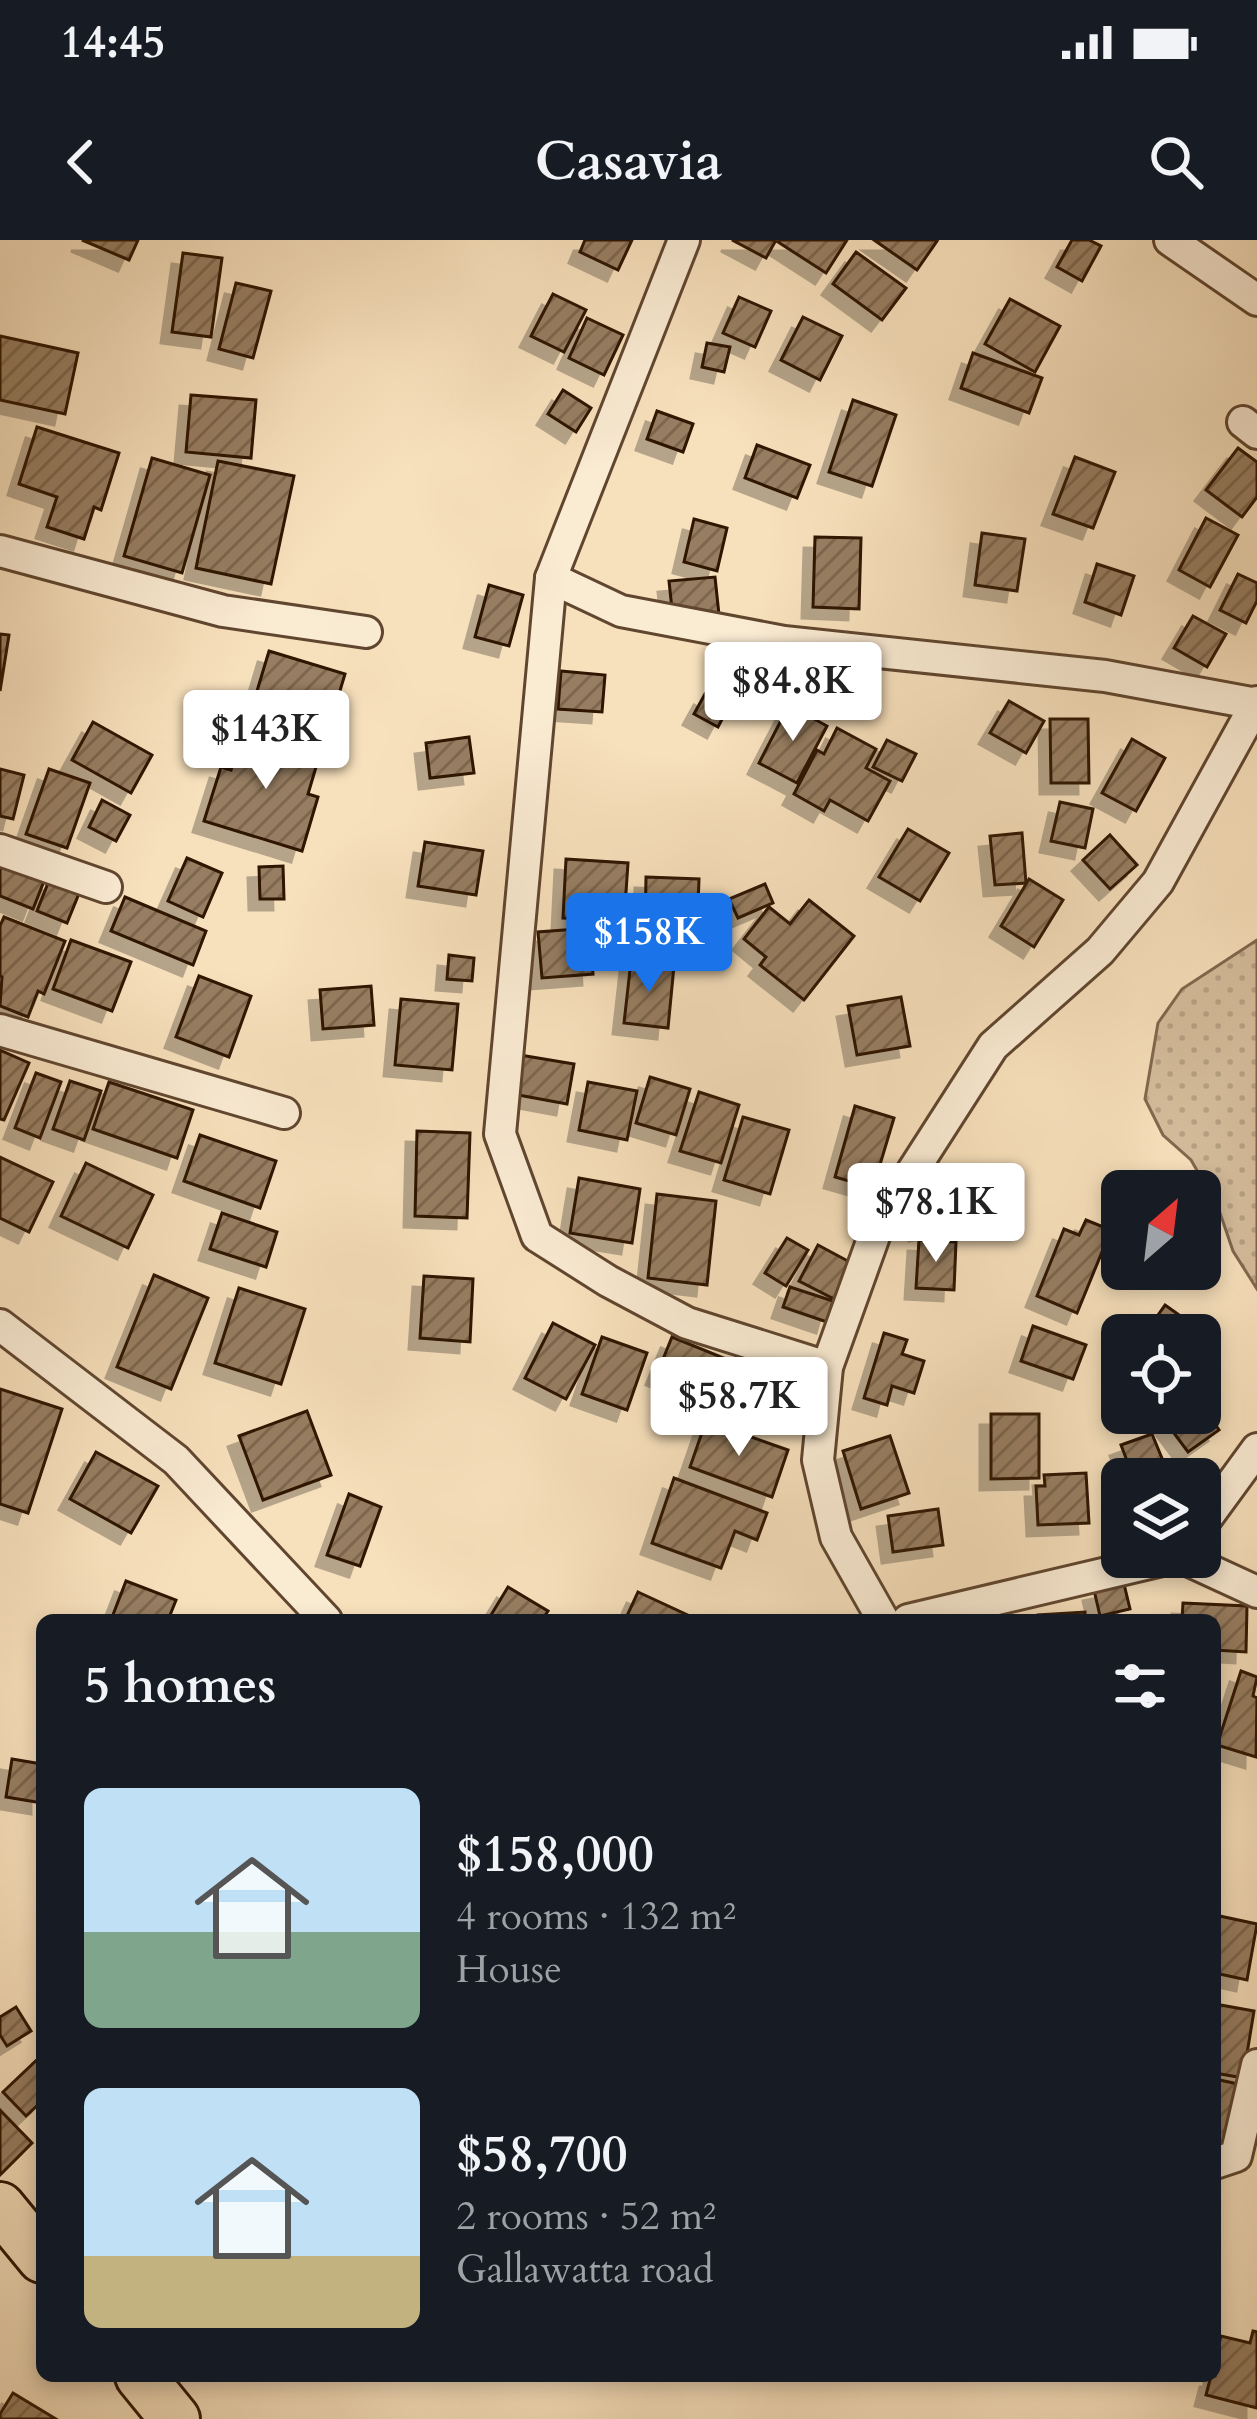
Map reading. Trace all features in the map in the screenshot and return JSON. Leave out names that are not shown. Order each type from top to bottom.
[{"type":"main road","points":[[0,2207],[36,2251]]},
{"type":"main road","points":[[145,2382],[176,2419]]},
{"type":"street","points":[[684,240],[551,578],[500,1134],[538,1236],[687,1323],[827,1367]]},
{"type":"street","points":[[1170,240],[1257,299]]},
{"type":"street","points":[[0,550],[224,611],[366,632]]},
{"type":"street","points":[[551,578],[621,610],[784,642],[1105,676],[1257,703],[1158,882],[1100,951],[993,1046],[878,1225],[827,1367],[818,1460],[836,1537],[880,1614]]},
{"type":"street","points":[[0,850],[106,887]]},
{"type":"street","points":[[0,1030],[284,1113]]},
{"type":"street","points":[[0,1325],[176,1460],[320,1614]]},
{"type":"street","points":[[1221,1498],[1257,1449]]},
{"type":"street","points":[[934,1614],[1101,1575]]},
{"type":"street","points":[[1221,1576],[1257,1592]]},
{"type":"street","points":[[1221,2161],[1236,2156],[1257,2065]]},
{"type":"shaded area","points":[[1257,940],[1257,1289],[1233,1251],[1221,1216],[1221,1170],[1197,1170],[1163,1135],[1145,1099],[1158,1023],[1182,989]]},
{"type":"building","points":[[82,240],[138,240],[129,260]]},
{"type":"building","points":[[585,240],[632,240],[618,270],[580,252]]},
{"type":"building","points":[[732,240],[776,240],[766,258]]},
{"type":"building","points":[[780,240],[847,240],[826,273]]},
{"type":"building","points":[[874,240],[935,240],[937,241],[917,270]]},
{"type":"building","points":[[1072,240],[1101,246],[1082,281],[1057,267]]},
{"type":"building","points":[[856,252],[906,288],[882,320],[833,284]]},
{"type":"building","points":[[183,253],[222,258],[211,337],[172,332]]},
{"type":"building","points":[[236,283],[271,291],[253,358],[219,349]]},
{"type":"building","points":[[553,294],[586,310],[564,352],[531,336]]},
{"type":"building","points":[[739,297],[771,311],[755,347],[723,333]]},
{"type":"building","points":[[1010,299],[1060,326],[1035,372],[985,344]]},
{"type":"building","points":[[803,317],[842,336],[820,380],[781,360]]},
{"type":"building","points":[[587,318],[623,335],[604,375],[569,358]]},
{"type":"building","points":[[0,336],[78,353],[65,414],[0,400]]},
{"type":"building","points":[[707,343],[730,347],[724,372],[702,367]]},
{"type":"building","points":[[973,353],[1042,378],[1029,413],[961,388]]},
{"type":"building","points":[[563,390],[591,408],[576,432],[548,414]]},
{"type":"building","points":[[191,395],[256,400],[251,458],[186,452]]},
{"type":"building","points":[[853,400],[896,415],[872,486],[829,472]]},
{"type":"building","points":[[657,411],[693,424],[683,452],[647,439]]},
{"type":"building","points":[[37,427],[119,453],[101,510],[94,507],[84,539],[47,527],[57,497],[19,484]]},
{"type":"building","points":[[757,445],[810,465],[797,498],[745,478]]},
{"type":"building","points":[[1238,448],[1257,462],[1257,497],[1242,517],[1206,490]]},
{"type":"building","points":[[1075,457],[1115,472],[1093,528],[1053,514]]},
{"type":"building","points":[[152,458],[210,475],[182,573],[124,556]]},
{"type":"building","points":[[218,461],[294,476],[271,584],[196,568]]},
{"type":"building","points":[[1206,518],[1238,535],[1210,587],[1179,570]]},
{"type":"building","points":[[694,519],[727,528],[717,571],[684,562]]},
{"type":"building","points":[[982,533],[1025,539],[1017,591],[975,585]]},
{"type":"building","points":[[815,537],[861,538],[859,609],[813,607]]},
{"type":"building","points":[[1097,564],[1134,576],[1121,615],[1085,602]]},
{"type":"building","points":[[1238,574],[1257,583],[1257,601],[1246,623],[1220,610]]},
{"type":"building","points":[[715,577],[719,615],[673,619],[669,581]]},
{"type":"building","points":[[489,585],[523,595],[509,646],[475,637]]},
{"type":"building","points":[[1193,616],[1226,634],[1207,667],[1174,648]]},
{"type":"building","points":[[0,634],[9,635],[0,691]]},
{"type":"building","points":[[269,651],[345,674],[330,724],[254,701]]},
{"type":"building","points":[[561,671],[605,675],[602,712],[558,709]]},
{"type":"building","points":[[705,694],[729,706],[718,727],[694,714]]},
{"type":"building","points":[[1009,701],[1044,721],[1026,753],[990,733]]},
{"type":"building","points":[[789,705],[827,726],[797,783],[759,763]]},
{"type":"building","points":[[1050,719],[1088,719],[1089,783],[1051,783]]},
{"type":"building","points":[[93,722],[152,755],[131,793],[72,760]]},
{"type":"building","points":[[837,728],[876,749],[866,768],[890,781],[868,821],[830,800],[824,811],[794,794],[817,750],[824,754]]},
{"type":"building","points":[[241,734],[260,740],[261,734],[319,757],[308,794],[318,797],[302,851],[204,821],[221,767],[231,770]]},
{"type":"building","points":[[469,737],[474,773],[430,778],[426,743]]},
{"type":"building","points":[[1132,739],[1165,758],[1136,811],[1102,793]]},
{"type":"building","points":[[887,740],[916,754],[902,781],[873,767]]},
{"type":"building","points":[[0,769],[24,775],[13,819],[0,816]]},
{"type":"building","points":[[49,769],[90,783],[67,848],[26,834]]},
{"type":"building","points":[[102,800],[130,815],[116,841],[89,827]]},
{"type":"building","points":[[1060,802],[1093,809],[1085,848],[1051,841]]},
{"type":"building","points":[[908,829],[949,853],[920,901],[879,877]]},
{"type":"building","points":[[1022,833],[1026,883],[995,885],[990,836]]},
{"type":"building","points":[[1110,835],[1137,865],[1110,889],[1083,860]]},
{"type":"building","points":[[425,842],[483,851],[476,895],[418,886]]},
{"type":"building","points":[[0,858],[46,876],[33,909],[0,896]]},
{"type":"building","points":[[187,858],[222,873],[203,917],[168,901]]},
{"type":"building","points":[[566,859],[628,863],[624,921],[563,918]]},
{"type":"building","points":[[283,866],[284,899],[260,899],[259,867]]},
{"type":"building","points":[[646,877],[699,879],[697,933],[645,931]]},
{"type":"building","points":[[50,878],[80,891],[67,923],[37,911]]},
{"type":"building","points":[[1029,879],[1063,900],[1034,947],[1001,926]]},
{"type":"building","points":[[765,884],[773,903],[738,918],[729,899]]},
{"type":"building","points":[[125,897],[206,931],[193,965],[111,931]]},
{"type":"building","points":[[809,900],[854,936],[804,1000],[760,965],[766,957],[744,939],[769,907],[790,924]]},
{"type":"building","points":[[4,917],[65,941],[44,994],[38,991],[28,1017],[0,1006]]},
{"type":"building","points":[[590,928],[593,974],[542,978],[538,932]]},
{"type":"building","points":[[71,940],[131,962],[112,1011],[53,989]]},
{"type":"building","points":[[449,955],[474,958],[472,981],[447,979]]},
{"type":"building","points":[[631,961],[674,966],[668,1028],[624,1023]]},
{"type":"building","points":[[199,976],[251,996],[229,1057],[176,1037]]},
{"type":"building","points":[[371,986],[374,1025],[323,1029],[320,990]]},
{"type":"building","points":[[901,997],[910,1046],[857,1055],[848,1006]]},
{"type":"building","points":[[401,999],[458,1004],[452,1070],[395,1065]]},
{"type":"building","points":[[0,1050],[29,1063],[4,1120],[0,1119]]},
{"type":"building","points":[[520,1055],[574,1064],[567,1104],[513,1094]]},
{"type":"building","points":[[36,1073],[61,1082],[40,1138],[15,1128]]},
{"type":"building","points":[[650,1077],[690,1089],[676,1135],[636,1123]]},
{"type":"building","points":[[70,1081],[101,1091],[84,1140],[53,1129]]},
{"type":"building","points":[[109,1082],[193,1110],[177,1158],[93,1129]]},
{"type":"building","points":[[588,1082],[637,1091],[627,1140],[579,1130]]},
{"type":"building","points":[[699,1092],[739,1105],[721,1163],[680,1151]]},
{"type":"building","points":[[855,1106],[894,1118],[873,1188],[835,1177]]},
{"type":"building","points":[[743,1117],[789,1130],[770,1194],[724,1180]]},
{"type":"building","points":[[417,1131],[470,1133],[467,1218],[415,1216]]},
{"type":"building","points":[[200,1135],[276,1161],[260,1208],[184,1181]]},
{"type":"building","points":[[0,1157],[53,1182],[29,1232],[0,1218]]},
{"type":"building","points":[[86,1163],[153,1195],[128,1248],[61,1216]]},
{"type":"building","points":[[955,1175],[962,1223],[920,1230],[912,1182]]},
{"type":"building","points":[[579,1178],[640,1189],[632,1243],[570,1233]]},
{"type":"building","points":[[657,1194],[716,1201],[707,1285],[648,1278]]},
{"type":"building","points":[[222,1213],[277,1232],[266,1267],[210,1249]]},
{"type":"building","points":[[1086,1220],[1101,1226],[1101,1254],[1077,1313],[1037,1296],[1064,1229],[1079,1235]]},
{"type":"building","points":[[787,1238],[808,1250],[786,1286],[765,1273]]},
{"type":"building","points":[[919,1240],[956,1242],[954,1290],[916,1288]]},
{"type":"building","points":[[818,1245],[859,1267],[840,1302],[799,1281]]},
{"type":"building","points":[[154,1275],[208,1298],[171,1389],[117,1367]]},
{"type":"building","points":[[424,1276],[473,1279],[470,1342],[420,1338]]},
{"type":"building","points":[[790,1287],[833,1301],[827,1322],[783,1307]]},
{"type":"building","points":[[239,1288],[305,1309],[281,1384],[215,1363]]},
{"type":"building","points":[[553,1323],[595,1345],[566,1399],[525,1378]]},
{"type":"building","points":[[1033,1326],[1086,1345],[1073,1379],[1021,1361]]},
{"type":"building","points":[[884,1333],[907,1340],[902,1354],[924,1361],[914,1393],[892,1386],[887,1405],[864,1398]]},
{"type":"building","points":[[602,1337],[647,1353],[627,1410],[582,1394]]},
{"type":"building","points":[[672,1337],[731,1361],[716,1398],[657,1374]]},
{"type":"building","points":[[735,1359],[759,1369],[745,1404],[721,1395]]},
{"type":"building","points":[[0,1389],[62,1409],[28,1513],[0,1504]]},
{"type":"building","points":[[307,1411],[331,1475],[263,1500],[239,1436]]},
{"type":"building","points":[[991,1414],[1039,1414],[1039,1478],[991,1479]]},
{"type":"building","points":[[706,1421],[788,1450],[772,1497],[690,1467]]},
{"type":"building","points":[[1152,1434],[1162,1458],[1126,1458],[1121,1445]]},
{"type":"building","points":[[1175,1434],[1213,1434],[1188,1452]]},
{"type":"building","points":[[890,1436],[909,1493],[861,1509],[843,1451]]},
{"type":"building","points":[[96,1452],[158,1486],[131,1533],[70,1499]]},
{"type":"building","points":[[1086,1473],[1089,1523],[1038,1525],[1036,1486],[1045,1486],[1044,1475]]},
{"type":"building","points":[[674,1478],[767,1513],[757,1540],[735,1531],[721,1568],[652,1543]]},
{"type":"building","points":[[349,1494],[381,1507],[360,1566],[327,1555]]},
{"type":"building","points":[[938,1509],[943,1545],[893,1552],[888,1516]]},
{"type":"building","points":[[126,1581],[176,1600],[170,1614],[113,1614]]},
{"type":"building","points":[[1124,1584],[1130,1609],[1100,1614],[1094,1590]]},
{"type":"building","points":[[508,1587],[548,1611],[546,1614],[492,1614]]},
{"type":"building","points":[[638,1592],[685,1614],[628,1614]]},
{"type":"building","points":[[1183,1603],[1247,1606],[1246,1652],[1221,1650],[1221,1614],[1182,1614]]},
{"type":"building","points":[[1241,1671],[1257,1677],[1253,1696],[1257,1698],[1256,1757],[1221,1746]]},
{"type":"building","points":[[12,1759],[36,1763],[36,1802],[6,1797]]},
{"type":"building","points":[[1221,1916],[1257,1924],[1247,1980],[1221,1974]]},
{"type":"building","points":[[1221,2005],[1254,2011],[1243,2078],[1221,2074]]},
{"type":"building","points":[[16,2007],[31,2031],[7,2046],[0,2035],[0,2017]]},
{"type":"building","points":[[36,2061],[36,2107],[26,2116],[3,2092]]},
{"type":"building","points":[[1221,2080],[1238,2084],[1227,2143],[1221,2142]]},
{"type":"building","points":[[0,2110],[32,2143],[0,2175]]},
{"type":"building","points":[[1253,2331],[1257,2332],[1257,2408],[1206,2395],[1209,2382],[1221,2382],[1221,2336],[1250,2343]]},
{"type":"building","points":[[13,2393],[56,2419],[0,2419]]}]
